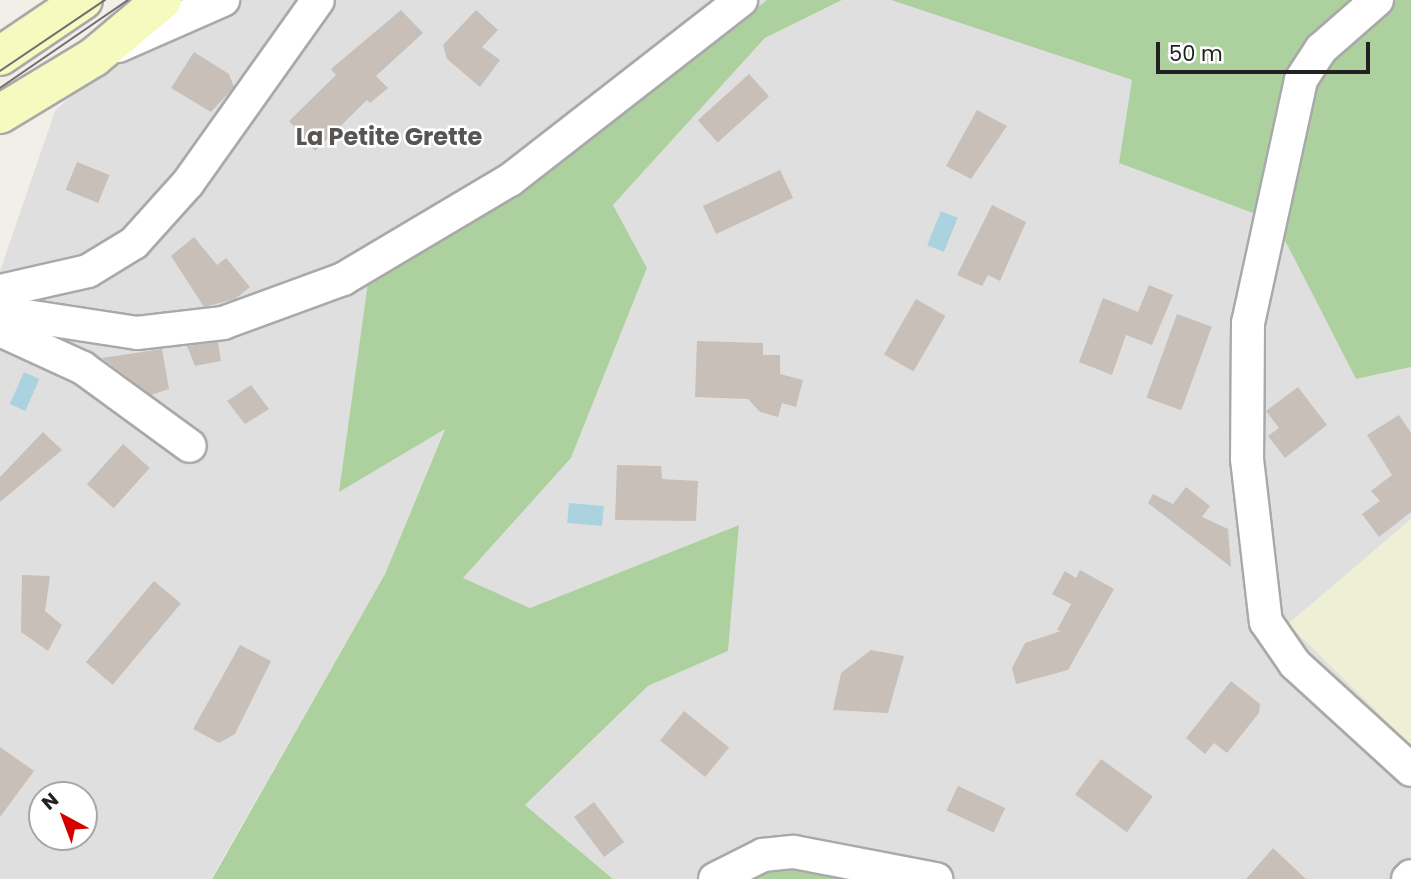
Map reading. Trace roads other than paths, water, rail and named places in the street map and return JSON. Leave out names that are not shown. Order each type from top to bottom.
[{"type":"main road","points":[[0,56],[83,0]]},
{"type":"main road","points":[[0,114],[94,57],[162,0]]},
{"type":"street","points":[[94,57],[223,0]]},
{"type":"street","points":[[0,291],[88,271],[134,243],[188,183],[318,0]]},
{"type":"street","points":[[0,312],[137,333],[223,323],[343,279],[510,180],[741,0]]},
{"type":"street","points":[[1377,0],[1321,49],[1301,80],[1248,323],[1247,459],[1266,622],[1295,664],[1411,770]]},
{"type":"street","points":[[0,330],[83,368],[190,446]]},
{"type":"street","points":[[715,879],[763,855],[794,852],[936,879]]},
{"type":"water","points":[[941,211],[958,218],[944,252],[927,245]]},
{"type":"water","points":[[24,372],[40,379],[25,411],[10,404]]},
{"type":"water","points":[[569,503],[604,506],[602,526],[567,523]]},
{"type":"tram line","points":[[0,71],[105,0]]},
{"type":"tram line","points":[[0,88],[128,0]]},
{"type":"district","name":"La Petite Grette","points":[[389,137]]}]
